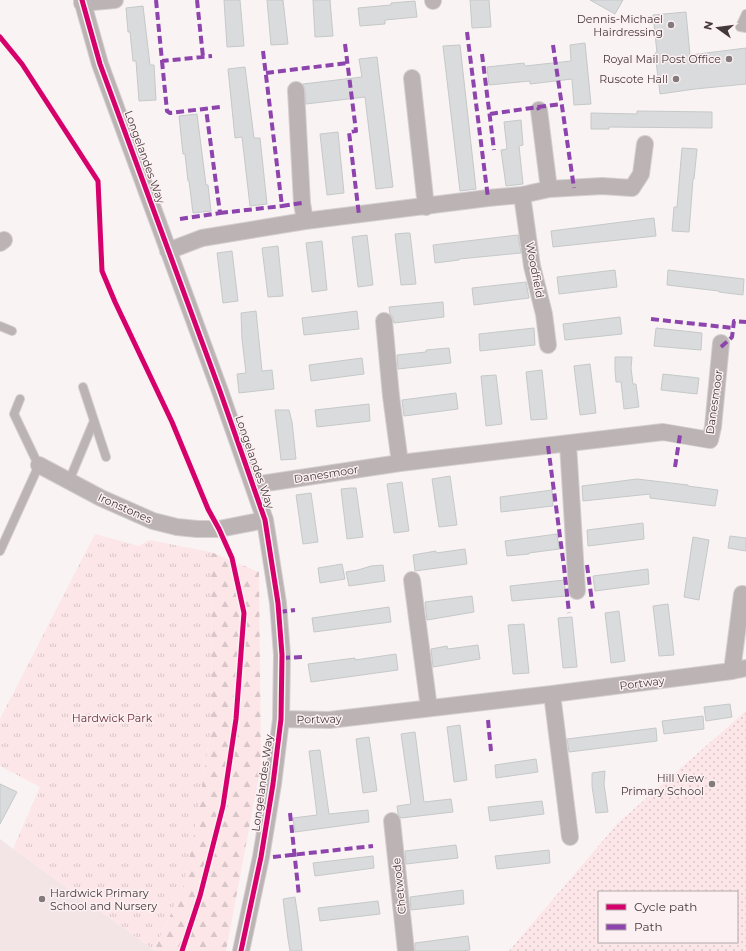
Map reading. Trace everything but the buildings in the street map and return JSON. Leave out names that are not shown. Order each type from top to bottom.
[{"type":"street","points":[[82,2],[115,0]]},
{"type":"street","name":"Longelandes Way","points":[[82,2],[100,64],[218,385],[265,520],[278,603],[282,655],[281,719],[273,784],[261,857],[241,951]]},
{"type":"street","points":[[412,78],[426,207]]},
{"type":"street","points":[[296,90],[302,203],[305,222]]},
{"type":"street","points":[[539,110],[549,189]]},
{"type":"street","points":[[168,251],[202,238],[305,222],[488,198],[522,195],[549,189],[602,186],[632,188],[641,174],[645,144]]},
{"type":"street","name":"Woodfield","points":[[522,195],[532,266],[544,314],[548,346]]},
{"type":"street","points":[[384,321],[391,396],[400,463]]},
{"type":"street","name":"Danesmoor","points":[[253,485],[400,463],[663,432],[710,440],[713,427],[721,343]]},
{"type":"street","points":[[568,444],[577,591]]},
{"type":"street","name":"Ironstones","points":[[39,465],[101,498],[153,521],[178,527],[219,529],[265,520]]},
{"type":"street","points":[[412,580],[429,708]]},
{"type":"street","name":"Portway","points":[[281,719],[329,720],[739,670],[742,594]]},
{"type":"street","points":[[552,694],[570,837]]},
{"type":"street","name":"Chetwode","points":[[392,821],[406,951]]},
{"type":"lane","points":[[743,28],[746,14]]},
{"type":"lane","points":[[0,326],[12,331]]},
{"type":"lane","points":[[83,387],[106,457]]},
{"type":"lane","points":[[0,551],[39,465],[14,414],[20,399]]},
{"type":"lane","points":[[69,481],[94,421]]},
{"type":"shaded area","name":"Hardwick Primary School and Nursery","points":[[0,839],[154,950],[154,951],[0,951]]},
{"type":"green space","name":"Hardwick Park","points":[[95,534],[139,546],[149,540],[211,552],[212,721],[195,829],[183,887],[154,950],[13,849],[40,787],[0,766],[0,719]]},
{"type":"green space","points":[[211,552],[259,572],[261,765],[226,951],[154,951],[183,887],[195,829],[212,721]]},
{"type":"green space","name":"Hill View Primary School","points":[[746,711],[746,951],[509,951],[618,823]]},
{"type":"marked path","points":[[156,0],[162,61],[212,56]]},
{"type":"marked path","points":[[197,0],[203,57]]},
{"type":"marked path","points":[[467,32],[488,198]]},
{"type":"marked path","points":[[345,44],[356,131],[349,132],[359,215]]},
{"type":"marked path","points":[[553,45],[574,188]]},
{"type":"marked path","points":[[263,51],[282,206],[302,203]]},
{"type":"marked path","points":[[482,54],[494,150]]},
{"type":"marked path","points":[[162,61],[167,111],[170,113],[220,107]]},
{"type":"marked path","points":[[266,73],[347,63]]},
{"type":"marked path","points":[[538,107],[561,104]]},
{"type":"marked path","points":[[490,114],[538,107],[539,110]]},
{"type":"marked path","points":[[180,219],[220,213],[206,109]]},
{"type":"marked path","points":[[220,213],[282,206]]},
{"type":"marked path","points":[[651,319],[733,328]]},
{"type":"marked path","points":[[721,347],[732,337],[734,321],[746,322]]},
{"type":"marked path","points":[[675,467],[680,435]]},
{"type":"marked path","points":[[548,446],[569,613]]},
{"type":"marked path","points":[[587,565],[593,609]]},
{"type":"marked path","points":[[279,612],[295,610]]},
{"type":"marked path","points":[[282,658],[302,657]]},
{"type":"marked path","points":[[488,720],[491,751]]},
{"type":"marked path","points":[[290,813],[299,896]]},
{"type":"marked path","points":[[273,857],[373,846]]},
{"type":"cycle path","points":[[82,0],[100,64],[220,391],[265,520],[278,603],[282,655],[281,719],[273,784],[261,857],[241,951]]},
{"type":"cycle path","points":[[0,37],[22,64],[98,181],[102,271],[115,302],[172,422],[208,509],[232,558],[244,613],[236,719],[223,806],[200,896],[182,951]]},
{"type":"place","name":"Dennis-Michael Hairdressing","points":[[671,25]]},
{"type":"place","name":"Royal Mail Post Office","points":[[729,59]]},
{"type":"place","name":"Ruscote Hall","points":[[676,79]]},
{"type":"place","name":"Hill View Primary School","points":[[712,784]]},
{"type":"place","name":"Hardwick Primary School and Nursery","points":[[42,899]]}]
